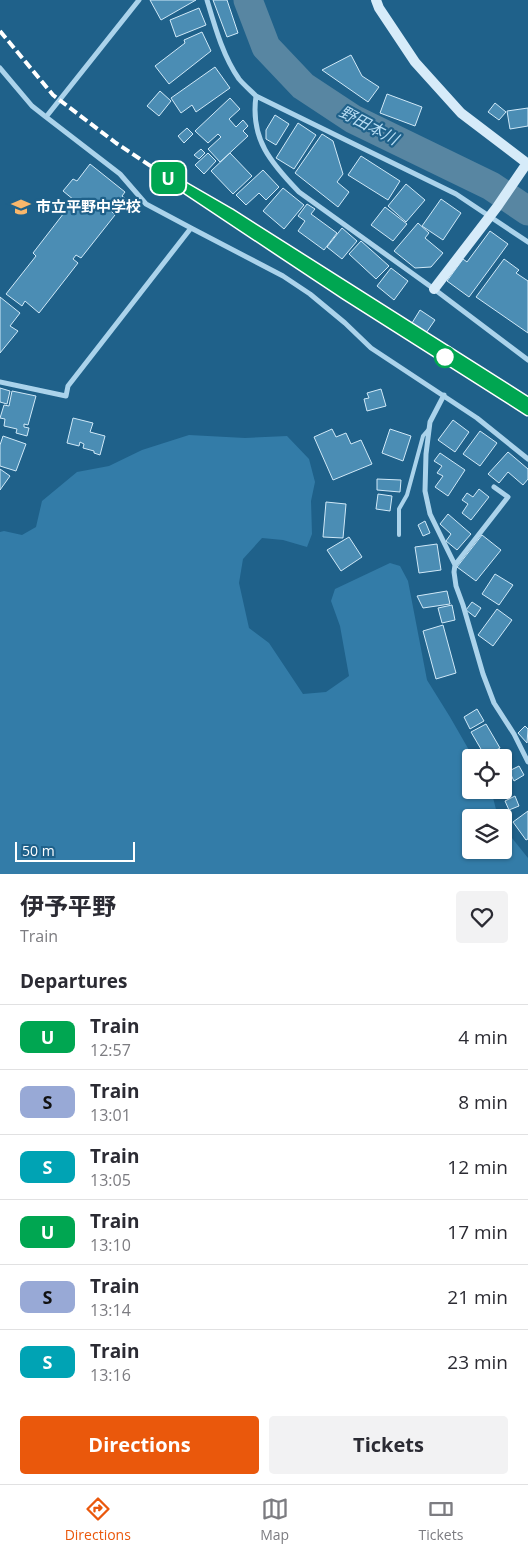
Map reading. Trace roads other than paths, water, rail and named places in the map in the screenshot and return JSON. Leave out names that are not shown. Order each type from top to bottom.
[{"type":"street","points":[[46,117],[139,0]]},
{"type":"street","points":[[207,0],[229,62],[240,80],[256,96],[456,194],[528,242]]},
{"type":"street","points":[[376,0],[379,8],[415,62],[454,106],[528,164],[434,289]]},
{"type":"street","points":[[0,68],[32,106],[120,174],[146,204],[282,276],[310,294],[371,348],[477,418],[528,460]]},
{"type":"street","points":[[256,96],[253,113],[257,133],[267,154],[282,175],[299,192],[434,289],[528,360]]},
{"type":"street","points":[[0,382],[66,396],[68,386],[192,228]]},
{"type":"street","points":[[444,395],[430,422],[429,429],[425,491],[430,514],[456,565],[456,586],[483,674],[494,703],[527,755],[528,762]]},
{"type":"street","points":[[456,565],[508,497],[494,487]]},
{"type":"lane","points":[[399,535],[399,509],[407,495],[423,436],[429,429]]},
{"type":"waterway","name":"野田本川","points":[[248,0],[266,47],[303,86],[353,119],[491,186],[528,211]]},
{"type":"railway","points":[[0,31],[53,95],[116,143],[345,295],[528,411]]},
{"type":"railway","points":[[309,263],[444,348]]},
{"type":"train","name":"U","points":[[528,402],[230,213],[166,176],[345,295],[528,411]]},
{"type":"place","name":"市立平野中学校","points":[[21,207]]}]
